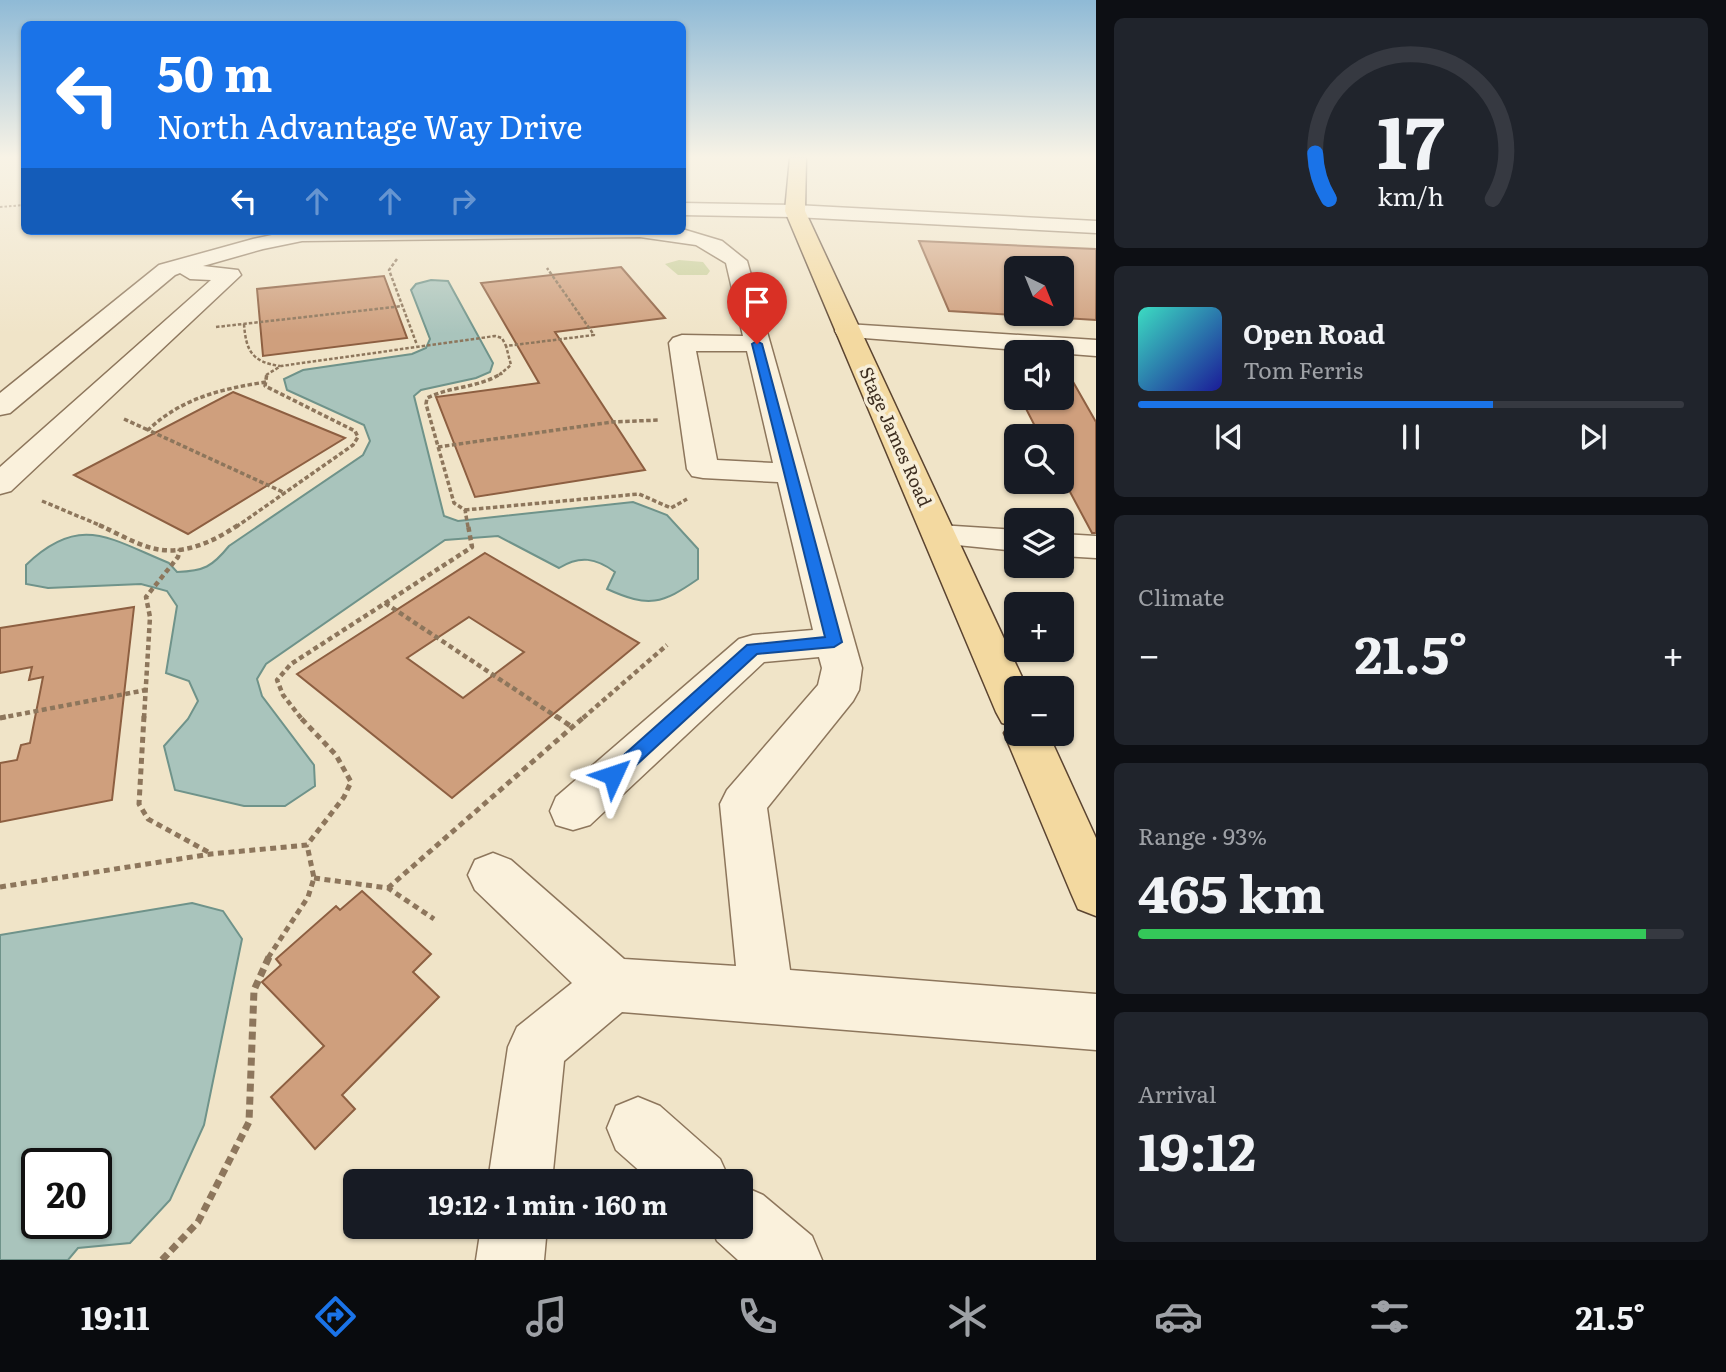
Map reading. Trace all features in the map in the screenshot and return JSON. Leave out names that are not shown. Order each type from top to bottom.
[{"type":"main road","name":"Stage James Road","points":[[798,217],[1004,682]]},
{"type":"main road","points":[[1032,746],[1096,893]]},
{"type":"street","points":[[904,217],[1096,227]]},
{"type":"street","points":[[686,234],[722,246],[736,261],[842,668],[838,690],[743,804],[766,995]]},
{"type":"street","points":[[0,407],[167,270],[252,239],[302,235],[402,235],[397,258]]},
{"type":"street","points":[[585,235],[588,257]]},
{"type":"street","points":[[0,484],[230,275],[167,270]]},
{"type":"street","points":[[847,331],[1096,348]]},
{"type":"street","points":[[757,344],[682,343],[703,469],[791,473]]},
{"type":"street","points":[[939,535],[1004,540]]},
{"type":"street","points":[[1074,546],[1096,547]]},
{"type":"street","points":[[573,811],[753,649],[834,642]]},
{"type":"street","points":[[493,875],[613,985],[1096,1022]]},
{"type":"street","points":[[522,1169],[537,1047],[613,985]]},
{"type":"street","points":[[638,1128],[684,1169]]},
{"type":"street","points":[[753,1229],[788,1260]]},
{"type":"street","points":[[510,1260],[513,1239]]},
{"type":"path","points":[[397,258],[389,270],[417,345]]},
{"type":"path","points":[[506,346],[594,335],[547,268]]},
{"type":"path","points":[[215,327],[403,306]]},
{"type":"path","points":[[244,324],[245,349],[251,358],[281,366]]},
{"type":"path","points":[[42,501],[156,549],[180,549],[207,544],[353,445],[358,437],[355,431],[265,386],[266,374],[281,366],[495,336],[502,338],[511,365],[501,377],[483,384],[436,393],[427,398],[454,503],[465,510],[639,494],[671,508],[687,499]]},
{"type":"path","points":[[148,430],[161,417],[201,395],[266,382]]},
{"type":"path","points":[[124,419],[285,493]]},
{"type":"path","points":[[438,447],[612,422],[651,420]]},
{"type":"path","points":[[0,887],[211,854],[307,845],[344,797],[351,782],[346,765],[282,698],[278,680],[291,664],[472,547],[465,510]]},
{"type":"path","points":[[180,549],[178,557],[146,597],[150,617],[139,804],[148,819],[211,854]]},
{"type":"path","points":[[385,603],[572,727]]},
{"type":"path","points":[[388,888],[667,645]]},
{"type":"path","points":[[0,718],[146,690]]},
{"type":"path","points":[[162,1260],[198,1222],[249,1122],[254,990],[272,950],[308,897],[314,878],[307,845]]},
{"type":"path","points":[[314,878],[388,888],[434,919]]},
{"type":"green space","points":[[679,260],[703,262],[710,271],[707,275],[678,275],[665,264]]},
{"type":"water","points":[[431,280],[448,281],[493,363],[490,372],[476,378],[421,390],[414,396],[444,516],[458,521],[633,502],[667,515],[698,549],[698,579],[674,594],[645,601],[607,589],[615,572],[594,561],[574,561],[559,568],[498,536],[445,540],[266,664],[257,679],[262,696],[314,765],[315,786],[285,806],[244,806],[175,790],[164,746],[188,719],[198,701],[189,681],[166,673],[177,606],[167,591],[141,584],[48,588],[26,584],[26,565],[45,549],[63,539],[79,535],[112,539],[169,563],[177,572],[201,569],[218,559],[229,546],[363,455],[370,441],[364,425],[287,390],[284,379],[303,370],[412,354],[426,348],[430,339],[411,290],[416,284]]},
{"type":"water","points":[[192,903],[223,911],[242,939],[204,1125],[170,1200],[130,1243],[78,1248],[68,1260],[0,1260],[0,935]]},
{"type":"building","points":[[919,241],[1096,249],[1096,320],[1074,319],[1074,256],[1004,256],[1004,314],[949,311]]},
{"type":"building","points":[[621,267],[665,318],[555,332],[645,470],[475,497],[436,397],[539,383],[481,283]]},
{"type":"building","points":[[384,276],[407,338],[263,356],[257,289]]},
{"type":"building","points":[[1074,384],[1096,422],[1096,533],[1092,533],[1071,494],[1074,494],[1074,424],[1034,424],[1027,410],[1074,410]]},
{"type":"building","points":[[233,392],[345,438],[188,534],[74,475]]},
{"type":"building","points":[[485,553],[639,643],[452,798],[297,674]],"holes":[[[469,617],[524,652],[463,698],[407,658]]]},
{"type":"building","points":[[134,607],[112,800],[0,822],[0,763],[17,760],[21,745],[30,743],[43,677],[29,680],[32,667],[0,673],[0,628]]},
{"type":"building","points":[[362,891],[431,954],[413,972],[439,997],[342,1095],[355,1109],[315,1149],[271,1097],[324,1046],[262,982],[281,965],[276,959],[336,906],[340,910]]},
{"type":"route","points":[[613,775],[753,649],[834,642],[757,344]]}]
